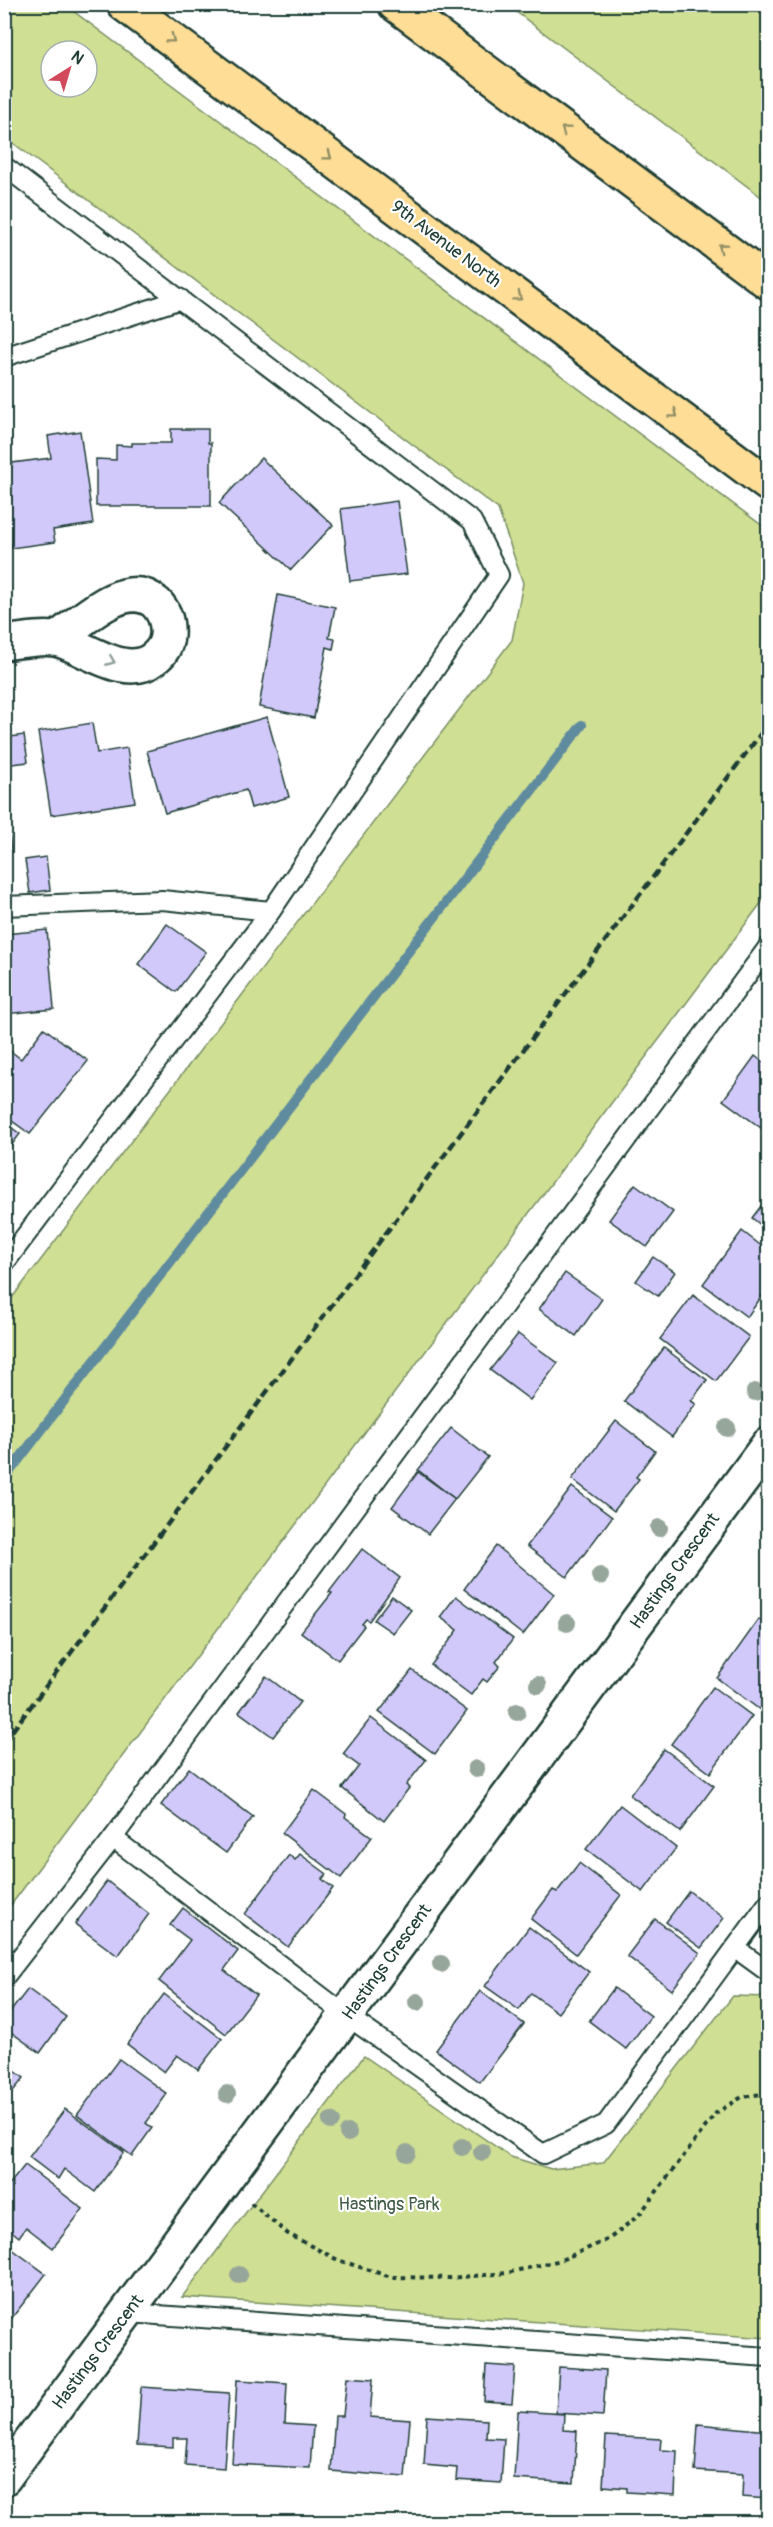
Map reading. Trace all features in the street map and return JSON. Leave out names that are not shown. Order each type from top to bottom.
[{"type":"main road","name":"9th Avenue North","points":[[124,4],[768,484]]},
{"type":"main road","points":[[395,4],[768,282]]},
{"type":"street","points":[[4,643],[57,639]]},
{"type":"street","name":"Hastings Crescent","points":[[4,2478],[768,1444]]},
{"type":"lane","points":[[4,166],[472,521],[499,575],[271,911],[4,1264]]},
{"type":"lane","points":[[4,357],[181,299]]},
{"type":"lane","points":[[4,906],[162,900],[271,911]]},
{"type":"lane","points":[[4,1977],[113,1838],[768,947]]},
{"type":"lane","points":[[113,1838],[346,2016],[543,2154],[606,2124],[768,1903]]},
{"type":"lane","points":[[735,1948],[768,1972]]},
{"type":"lane","points":[[128,2313],[768,2356]]},
{"type":"path","points":[[225,2181],[288,2234],[338,2260],[391,2277],[450,2278],[507,2273],[561,2260],[609,2239],[639,2214],[716,2113],[742,2097],[768,2093]]},
{"type":"green space","points":[[5,4],[65,5],[768,530],[768,894],[5,1913],[5,1307],[512,640],[523,583],[498,509],[5,137]]},
{"type":"green space","points":[[507,5],[756,5],[768,14],[768,202]]},
{"type":"green space","name":"Hastings Park","points":[[733,1996],[768,1997],[768,2338],[182,2297],[364,2056],[511,2157],[551,2169],[603,2163]]},
{"type":"building","points":[[171,429],[208,429],[208,443],[211,443],[211,506],[96,506],[96,459],[116,460],[116,445],[171,443]]},
{"type":"building","points":[[80,431],[93,524],[53,530],[55,542],[11,548],[4,505],[4,464],[51,458],[48,436]]},
{"type":"building","points":[[261,458],[333,525],[291,570],[219,503]]},
{"type":"building","points":[[397,501],[407,574],[350,581],[341,509]]},
{"type":"building","points":[[278,595],[335,607],[329,638],[335,639],[333,649],[327,647],[314,718],[259,707]]},
{"type":"building","points":[[267,717],[289,797],[251,808],[246,790],[165,813],[147,751]]},
{"type":"building","points":[[92,723],[97,753],[127,748],[135,802],[51,815],[38,732]]},
{"type":"building","points":[[24,735],[28,762],[4,765],[4,738]]},
{"type":"building","points":[[4,794],[11,848],[4,849]]},
{"type":"building","points":[[46,857],[50,890],[30,893],[25,860]]},
{"type":"building","points":[[167,924],[206,952],[176,992],[138,964]]},
{"type":"building","points":[[47,930],[54,1009],[4,1014],[4,934]]},
{"type":"building","points":[[44,1028],[88,1061],[30,1134],[4,1115],[4,1046],[21,1059]]},
{"type":"building","points":[[755,1056],[768,1066],[768,1133],[723,1100]]},
{"type":"building","points":[[4,1122],[20,1134],[4,1155]]},
{"type":"building","points":[[635,1184],[673,1212],[647,1247],[609,1220]]},
{"type":"building","points":[[768,1197],[768,1231],[752,1218]]},
{"type":"building","points":[[742,1231],[768,1251],[768,1297],[767,1299],[762,1296],[747,1317],[703,1284]]},
{"type":"building","points":[[653,1257],[675,1272],[658,1296],[636,1281]]},
{"type":"building","points":[[565,1273],[602,1299],[576,1336],[539,1309]]},
{"type":"building","points":[[693,1295],[749,1337],[716,1381],[660,1339]]},
{"type":"building","points":[[518,1334],[558,1363],[530,1400],[490,1370]]},
{"type":"building","points":[[664,1348],[707,1380],[691,1401],[696,1404],[672,1437],[624,1401]]},
{"type":"building","points":[[616,1421],[655,1451],[636,1477],[639,1479],[614,1511],[572,1479]]},
{"type":"building","points":[[451,1428],[488,1457],[455,1499],[418,1470]]},
{"type":"building","points":[[418,1472],[455,1499],[428,1534],[392,1507]]},
{"type":"building","points":[[572,1487],[612,1517],[567,1577],[527,1546]]},
{"type":"building","points":[[496,1546],[554,1594],[523,1635],[464,1589]]},
{"type":"building","points":[[362,1549],[400,1578],[369,1621],[366,1619],[362,1624],[364,1626],[338,1660],[301,1632],[332,1593],[329,1592]]},
{"type":"building","points":[[392,1596],[411,1610],[393,1633],[374,1620]]},
{"type":"building","points":[[456,1596],[513,1639],[496,1662],[500,1666],[487,1682],[483,1679],[471,1695],[431,1665],[458,1630],[440,1617]]},
{"type":"building","points":[[759,1619],[768,1626],[768,1698],[760,1710],[717,1678]]},
{"type":"building","points":[[412,1670],[467,1711],[435,1754],[379,1712]]},
{"type":"building","points":[[266,1676],[300,1702],[273,1737],[239,1712]]},
{"type":"building","points":[[713,1687],[752,1716],[710,1773],[671,1744]]},
{"type":"building","points":[[371,1718],[426,1760],[406,1785],[409,1788],[384,1821],[342,1788],[359,1766],[343,1754]]},
{"type":"building","points":[[664,1749],[714,1786],[680,1832],[630,1795]]},
{"type":"building","points":[[189,1768],[253,1817],[226,1853],[161,1805]]},
{"type":"building","points":[[314,1790],[372,1837],[341,1878],[282,1833]]},
{"type":"building","points":[[620,1805],[676,1848],[643,1892],[586,1849]]},
{"type":"building","points":[[300,1854],[327,1874],[322,1879],[333,1888],[288,1947],[245,1914],[289,1855],[295,1860]]},
{"type":"building","points":[[579,1863],[621,1895],[576,1954],[531,1919],[553,1890],[557,1892]]},
{"type":"building","points":[[107,1881],[149,1914],[118,1956],[75,1924]]},
{"type":"building","points":[[689,1891],[724,1918],[701,1948],[666,1922]]},
{"type":"building","points":[[183,1908],[238,1951],[224,1970],[256,1995],[226,2034],[159,1981],[190,1940],[170,1925]]},
{"type":"building","points":[[655,1919],[700,1953],[672,1990],[627,1956]]},
{"type":"building","points":[[529,1927],[589,1972],[558,2013],[531,1993],[519,2010],[485,1986]]},
{"type":"building","points":[[614,1988],[651,2016],[626,2049],[589,2021]]},
{"type":"building","points":[[28,1989],[66,2017],[40,2053],[4,2027],[4,2020]]},
{"type":"building","points":[[480,1991],[524,2024],[480,2082],[436,2050]]},
{"type":"building","points":[[164,1994],[222,2039],[198,2070],[177,2055],[164,2072],[127,2044]]},
{"type":"building","points":[[119,2059],[167,2094],[146,2123],[152,2128],[132,2156],[77,2115]]},
{"type":"building","points":[[4,2063],[24,2078],[4,2102]]},
{"type":"building","points":[[65,2109],[124,2152],[95,2192],[64,2169],[58,2179],[29,2157]]},
{"type":"building","points":[[25,2165],[83,2209],[53,2248],[26,2227],[19,2237],[4,2225],[4,2191]]},
{"type":"building","points":[[4,2243],[46,2274],[4,2328]]},
{"type":"building","points":[[486,2365],[515,2367],[512,2403],[484,2401]]},
{"type":"building","points":[[559,2367],[606,2370],[603,2416],[556,2413]]},
{"type":"building","points":[[347,2377],[373,2379],[370,2417],[410,2420],[405,2477],[331,2471],[335,2416],[343,2416]]},
{"type":"building","points":[[237,2380],[287,2383],[285,2424],[313,2426],[310,2468],[232,2464]]},
{"type":"building","points":[[141,2387],[229,2393],[224,2468],[185,2465],[187,2438],[173,2438],[173,2447],[137,2445]]},
{"type":"building","points":[[518,2411],[564,2414],[563,2430],[577,2431],[574,2483],[514,2479]]},
{"type":"building","points":[[427,2416],[487,2420],[486,2438],[504,2439],[501,2483],[456,2480],[457,2468],[424,2465]]},
{"type":"building","points":[[698,2424],[768,2431],[768,2499],[742,2497],[743,2474],[695,2471]]},
{"type":"building","points":[[606,2436],[661,2439],[660,2450],[677,2451],[675,2495],[627,2492],[627,2488],[603,2486]]},
{"type":"waterway","points":[[4,1479],[582,725]]},
{"type":"railway","points":[[4,1742],[768,724]]}]
